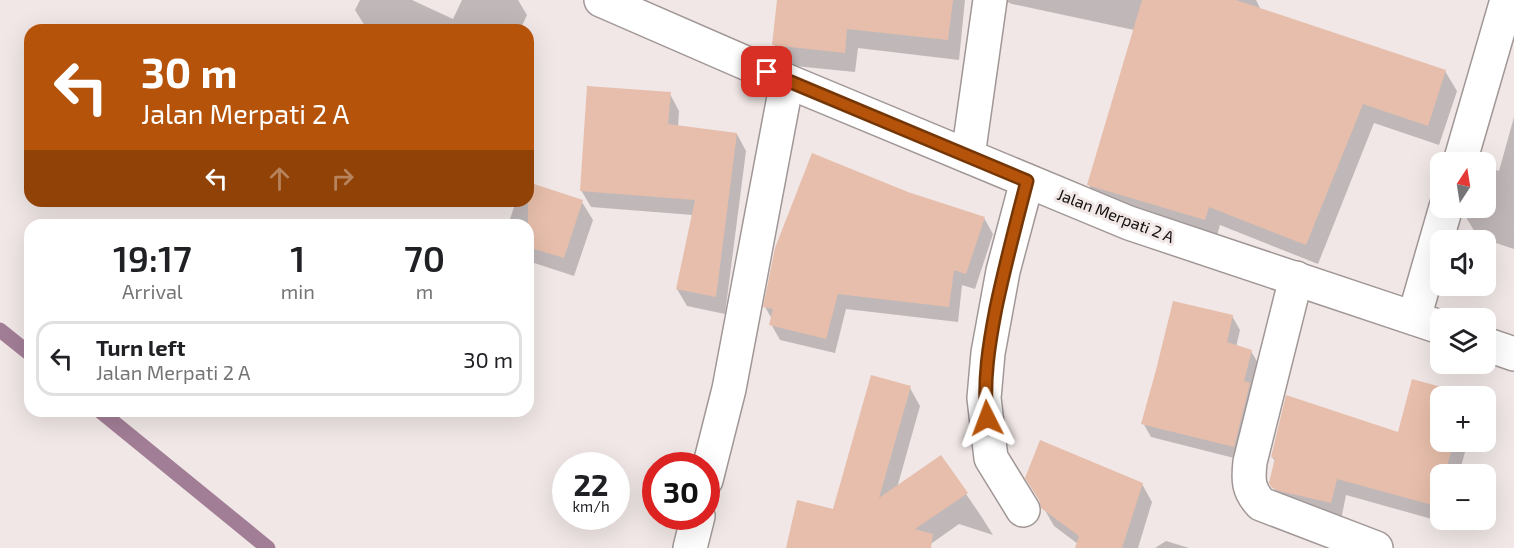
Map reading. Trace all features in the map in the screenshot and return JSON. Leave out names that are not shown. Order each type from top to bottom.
[{"type":"street","name":"Jalan Merpati 2 A","points":[[601,0],[788,81],[1129,223],[1427,323]]},
{"type":"street","points":[[968,156],[990,0]]},
{"type":"street","points":[[1463,152],[1507,0]]},
{"type":"street","points":[[713,452],[729,389],[788,81]]},
{"type":"street","points":[[1023,510],[991,458],[984,398],[988,353],[1003,271],[1027,181]]},
{"type":"street","points":[[1427,323],[1444,218]]},
{"type":"street","points":[[1296,278],[1250,462],[1248,478],[1252,495],[1261,504],[1376,548]]},
{"type":"street","points":[[1496,348],[1514,354]]},
{"type":"street","points":[[690,548],[694,530]]},
{"type":"building","points":[[777,0],[953,0],[948,40],[847,29],[845,53],[772,45]]},
{"type":"building","points":[[1142,0],[1236,0],[1446,70],[1428,126],[1363,104],[1306,245],[1209,207],[1205,220],[1087,185]]},
{"type":"building","points":[[587,86],[671,92],[668,124],[737,133],[716,297],[676,289],[695,200],[580,191]]},
{"type":"building","points":[[812,153],[908,192],[985,217],[966,274],[954,270],[949,307],[838,294],[826,339],[769,325],[773,309],[763,307],[775,248]]},
{"type":"building","points":[[534,184],[583,200],[564,258],[534,249],[534,219],[528,219],[528,207],[534,207]]},
{"type":"building","points":[[1173,301],[1233,315],[1227,342],[1252,350],[1244,381],[1250,383],[1234,447],[1141,424]]},
{"type":"building","points":[[871,375],[911,386],[879,498],[941,455],[968,493],[915,529],[933,534],[931,548],[786,548],[797,500],[833,509]]},
{"type":"building","points":[[1412,379],[1438,386],[1430,386],[1430,452],[1451,452],[1448,464],[1430,464],[1430,504],[1337,479],[1331,503],[1279,491],[1272,488],[1269,483],[1275,458],[1271,457],[1286,395],[1398,432]]},
{"type":"building","points":[[1040,440],[1143,483],[1122,548],[1075,548],[1079,536],[1041,508],[1039,500],[1025,478]]},
{"type":"waterway","points":[[0,330],[24,349]]},
{"type":"waterway","points":[[107,417],[268,548]]},
{"type":"route","points":[[767,72],[1027,181],[1003,271],[988,353],[984,398],[987,418]]}]
